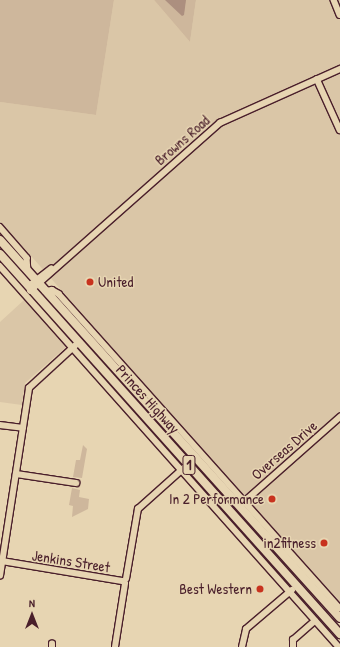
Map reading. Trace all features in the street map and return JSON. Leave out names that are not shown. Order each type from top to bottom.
[{"type":"highway","name":"Princes Highway","points":[[0,240],[28,272],[36,286],[79,342],[182,458],[185,467],[293,586],[340,634]]},
{"type":"highway","name":"Princes Highway","points":[[0,254],[36,286],[156,414],[340,618]]},
{"type":"highway","points":[[156,414],[166,432],[189,458],[185,467]]},
{"type":"highway","points":[[293,586],[303,578]]},
{"type":"street","points":[[334,0],[340,14]]},
{"type":"street","name":"Browns Road","points":[[25,294],[36,286],[60,262],[220,123],[340,69]]},
{"type":"street","points":[[317,79],[340,130]]},
{"type":"street","points":[[0,227],[27,258],[28,272]]},
{"type":"street","points":[[0,266],[72,348],[185,467],[138,509],[124,581],[115,647]]},
{"type":"street","points":[[36,286],[52,290],[59,294],[340,608]]},
{"type":"street","points":[[0,576],[30,387],[79,342]]},
{"type":"street","name":"Overseas Drive","points":[[245,501],[340,417]]},
{"type":"street","points":[[0,425],[23,428]]},
{"type":"street","points":[[16,474],[76,483]]},
{"type":"street","name":"Jenkins Street","points":[[2,561],[124,581]]},
{"type":"street","points":[[242,647],[246,629],[293,586],[314,621],[338,647]]},
{"type":"street","points":[[293,647],[293,640],[314,621]]},
{"type":"shaded area","points":[[0,0],[114,0],[96,115],[0,102]]},
{"type":"shaded area","points":[[114,0],[154,0],[190,42],[196,0],[340,0],[340,604],[0,221],[0,102],[96,115]]},
{"type":"shaded area","points":[[154,0],[196,0],[190,42]]},
{"type":"shaded area","points":[[165,0],[186,0],[184,15],[182,16]]},
{"type":"shaded area","points":[[24,300],[66,347],[25,383],[22,405],[0,402],[0,322]]},
{"type":"shaded area","points":[[83,445],[87,449],[82,478],[73,477],[76,460],[80,460]]},
{"type":"shaded area","points":[[72,488],[80,490],[79,497],[89,499],[88,509],[72,517],[73,506],[69,505]]},
{"type":"place","name":"United","points":[[90,282]]},
{"type":"place","name":"In 2 Performance","points":[[272,499]]},
{"type":"place","name":"in2fitness","points":[[324,543]]},
{"type":"place","name":"Best Western","points":[[260,589]]}]
